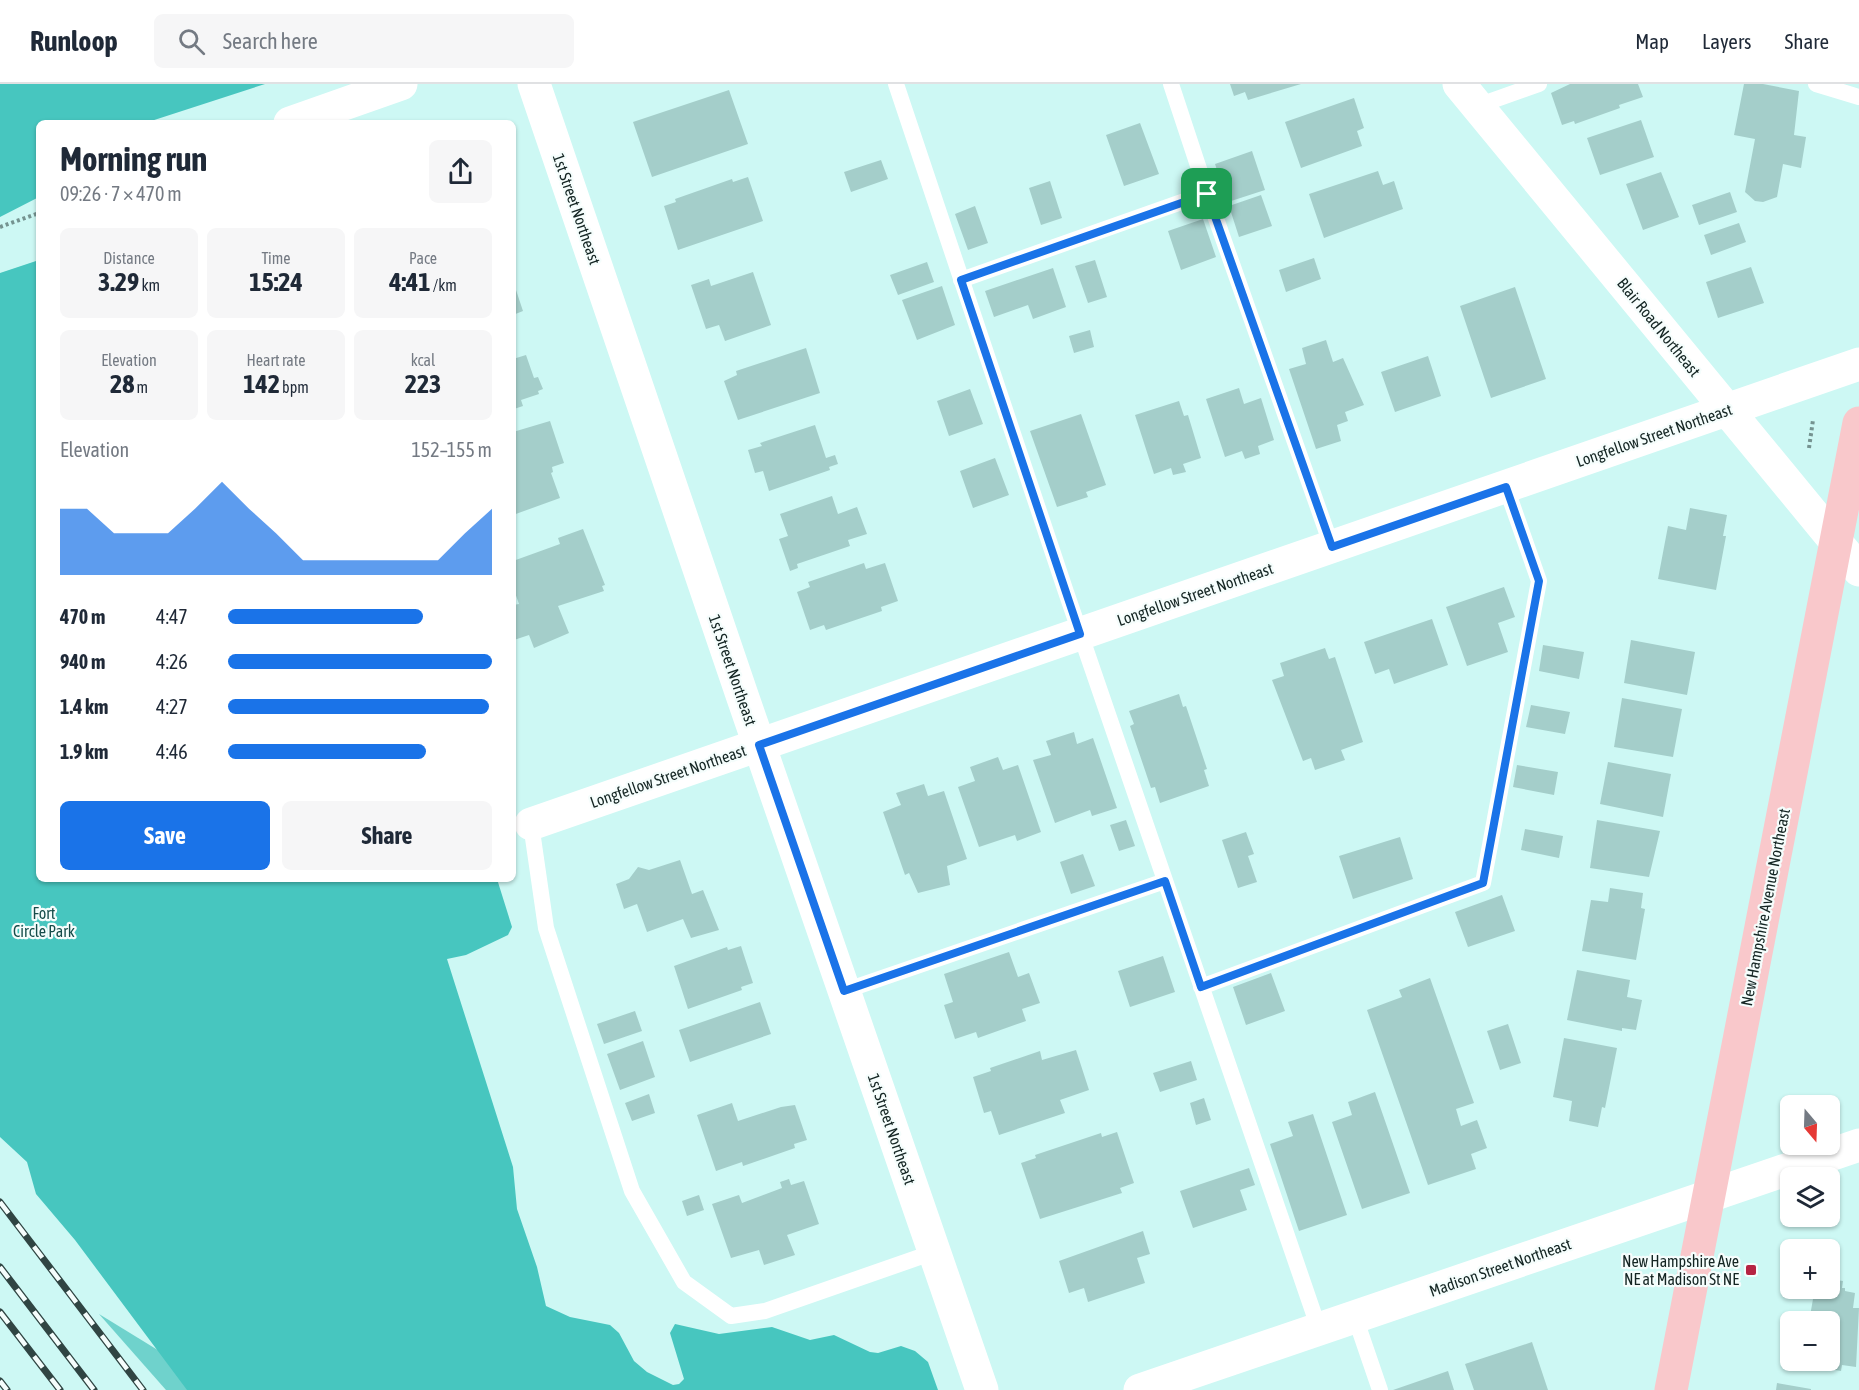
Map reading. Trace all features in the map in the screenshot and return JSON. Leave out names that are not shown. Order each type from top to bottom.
[{"type":"main road","name":"New Hampshire Avenue Northeast","points":[[1671,1390],[1859,423]]},
{"type":"street","points":[[299,120],[401,84]]},
{"type":"street","name":"1st Street Northeast","points":[[534,84],[982,1390]]},
{"type":"street","name":"Blair Road Northeast","points":[[1468,95],[1859,570]]},
{"type":"street","name":"Longfellow Street Northeast","points":[[531,824],[1859,364]]},
{"type":"street","name":"Madison Street Northeast","points":[[1140,1390],[1859,1145]]},
{"type":"lane","points":[[896,84],[1080,634],[1319,1329]]},
{"type":"lane","points":[[1171,84],[1207,194],[1332,547]]},
{"type":"lane","points":[[1468,95],[1539,84]]},
{"type":"lane","points":[[1816,84],[1859,97]]},
{"type":"lane","points":[[961,280],[1207,194]]},
{"type":"lane","points":[[1201,987],[1483,883],[1539,581],[1506,487]]},
{"type":"lane","points":[[531,824],[546,928],[632,1191],[684,1282],[731,1316],[765,1311],[934,1252]]},
{"type":"lane","points":[[844,991],[1165,881]]},
{"type":"lane","points":[[1355,1317],[1380,1390]]},
{"type":"path","points":[[0,227],[36,214]]},
{"type":"path","points":[[1809,450],[1814,413]]},
{"type":"shaded area","points":[[99,1314],[223,1390],[166,1390]]},
{"type":"green space","points":[[0,84],[265,84],[154,120],[36,120],[36,199],[0,217]]},
{"type":"green space","name":"Fort Circle Park","points":[[36,261],[36,882],[498,882],[512,927],[508,935],[466,955],[447,959],[513,1167],[517,1209],[537,1267],[546,1306],[570,1317],[610,1325],[619,1333],[634,1361],[647,1372],[673,1385],[679,1384],[684,1379],[670,1333],[675,1324],[719,1334],[772,1327],[810,1340],[834,1335],[870,1352],[878,1353],[901,1346],[915,1351],[928,1362],[938,1390],[187,1390],[75,1240],[36,1194],[27,1162],[0,1137],[0,273]]},
{"type":"building","points":[[1230,84],[1301,84],[1248,100],[1245,92],[1234,96]]},
{"type":"building","points":[[1570,84],[1638,84],[1643,97],[1575,124],[1574,121],[1562,125],[1551,93]]},
{"type":"building","points":[[1744,84],[1763,84],[1799,91],[1794,135],[1806,137],[1801,168],[1783,164],[1777,197],[1763,202],[1755,201],[1745,192],[1755,139],[1734,135]]},
{"type":"building","points":[[729,90],[748,144],[652,177],[633,122]]},
{"type":"building","points":[[1354,98],[1364,128],[1357,131],[1362,146],[1301,168],[1285,122]]},
{"type":"building","points":[[1641,120],[1654,157],[1600,175],[1587,138]]},
{"type":"building","points":[[1140,123],[1159,174],[1124,186],[1106,135]]},
{"type":"building","points":[[1252,151],[1265,190],[1228,202],[1215,164]]},
{"type":"building","points":[[881,160],[888,179],[851,192],[844,172]]},
{"type":"building","points":[[1378,171],[1383,185],[1394,181],[1403,209],[1324,238],[1309,194]]},
{"type":"building","points":[[1661,172],[1679,217],[1643,230],[1626,184]]},
{"type":"building","points":[[748,177],[763,221],[678,250],[664,206],[676,202],[675,199],[732,179],[733,182]]},
{"type":"building","points":[[1050,181],[1062,218],[1041,225],[1029,188]]},
{"type":"building","points":[[1730,192],[1737,212],[1699,225],[1692,205]]},
{"type":"building","points":[[1261,195],[1272,226],[1239,237],[1229,206]]},
{"type":"building","points":[[975,206],[988,243],[968,250],[955,214]]},
{"type":"building","points":[[1203,219],[1216,257],[1181,270],[1168,231]]},
{"type":"building","points":[[1739,223],[1746,242],[1711,255],[1704,235]]},
{"type":"building","points":[[1314,258],[1321,279],[1286,292],[1279,270]]},
{"type":"building","points":[[1095,260],[1107,297],[1088,303],[1075,266]]},
{"type":"building","points":[[927,262],[934,282],[898,295],[890,275]]},
{"type":"building","points":[[1751,267],[1764,303],[1718,318],[1706,282]]},
{"type":"building","points":[[1053,268],[1066,307],[1033,319],[1028,305],[994,317],[985,291]]},
{"type":"building","points":[[753,272],[771,325],[725,341],[719,325],[706,329],[691,285],[709,279],[711,286]]},
{"type":"building","points":[[942,286],[955,325],[917,340],[902,300]]},
{"type":"building","points":[[1515,287],[1546,379],[1491,398],[1460,306]]},
{"type":"building","points":[[516,290],[523,311],[516,314]]},
{"type":"building","points":[[1090,330],[1094,347],[1074,353],[1069,336]]},
{"type":"building","points":[[1326,340],[1333,362],[1343,358],[1364,405],[1345,412],[1348,421],[1337,425],[1341,441],[1316,449],[1289,369],[1306,364],[1302,348]]},
{"type":"building","points":[[806,348],[820,393],[738,420],[724,381],[737,375],[736,371]]},
{"type":"building","points":[[526,355],[534,378],[538,377],[543,389],[538,391],[539,394],[521,400],[523,406],[516,408],[516,358]]},
{"type":"building","points":[[1428,356],[1441,396],[1395,412],[1381,372]]},
{"type":"building","points":[[1239,388],[1244,404],[1261,398],[1274,440],[1258,446],[1260,454],[1245,459],[1242,451],[1225,457],[1206,399]]},
{"type":"building","points":[[970,389],[983,424],[949,436],[937,401]]},
{"type":"building","points":[[1179,401],[1184,416],[1188,415],[1201,458],[1183,464],[1186,472],[1173,475],[1171,468],[1154,474],[1135,415]]},
{"type":"building","points":[[1081,414],[1106,485],[1086,492],[1088,497],[1057,507],[1030,431]]},
{"type":"building","points":[[550,421],[564,463],[552,467],[553,472],[551,473],[560,498],[516,514],[516,431]]},
{"type":"building","points":[[815,425],[826,458],[835,455],[838,464],[829,467],[830,470],[769,491],[763,471],[755,473],[748,450],[762,446],[760,443]]},
{"type":"building","points":[[995,458],[1009,495],[973,508],[960,471]]},
{"type":"building","points":[[832,496],[838,514],[857,507],[867,534],[848,540],[850,546],[797,564],[798,568],[790,571],[779,539],[788,536],[780,514]]},
{"type":"building","points":[[1690,508],[1727,515],[1723,536],[1726,536],[1716,590],[1658,579],[1668,526],[1686,530]]},
{"type":"building","points":[[583,529],[605,585],[602,586],[604,591],[558,606],[569,633],[534,648],[529,635],[516,639],[516,604],[519,604],[516,596],[516,560],[560,544],[558,538]]},
{"type":"building","points":[[864,563],[866,569],[885,563],[898,601],[881,607],[882,611],[826,630],[824,625],[810,630],[797,592],[810,587],[808,582]]},
{"type":"building","points":[[1504,587],[1515,617],[1498,623],[1508,652],[1467,666],[1446,607]]},
{"type":"building","points":[[1432,619],[1448,665],[1394,684],[1389,669],[1375,674],[1364,642]]},
{"type":"building","points":[[1631,640],[1695,652],[1687,695],[1624,683]]},
{"type":"building","points":[[1543,645],[1584,652],[1579,679],[1539,671]]},
{"type":"building","points":[[1325,648],[1329,659],[1335,657],[1363,742],[1341,750],[1345,760],[1315,770],[1311,758],[1303,761],[1272,680],[1284,676],[1280,663]]},
{"type":"building","points":[[1179,694],[1183,707],[1186,706],[1207,769],[1204,770],[1209,786],[1160,803],[1155,787],[1151,788],[1130,726],[1134,724],[1129,711]]},
{"type":"building","points":[[1622,698],[1682,709],[1673,757],[1614,747]]},
{"type":"building","points":[[1531,705],[1570,712],[1565,734],[1526,727]]},
{"type":"building","points":[[1074,732],[1077,744],[1093,738],[1117,808],[1092,816],[1090,810],[1055,823],[1033,760],[1051,755],[1046,741]]},
{"type":"building","points":[[998,757],[1003,770],[1018,765],[1041,832],[1017,841],[1015,835],[979,847],[958,787],[975,781],[970,767]]},
{"type":"building","points":[[1608,762],[1671,774],[1663,817],[1600,804]]},
{"type":"building","points":[[1517,765],[1558,772],[1554,795],[1513,787]]},
{"type":"building","points":[[924,784],[928,796],[944,791],[967,859],[947,866],[950,885],[918,893],[909,873],[905,875],[883,812],[901,805],[896,793]]},
{"type":"building","points":[[1126,820],[1135,846],[1119,851],[1110,825]]},
{"type":"building","points":[[1597,820],[1660,831],[1649,877],[1590,868]]},
{"type":"building","points":[[1525,829],[1563,836],[1559,858],[1521,850]]},
{"type":"building","points":[[1246,832],[1254,854],[1248,856],[1257,882],[1238,888],[1222,840]]},
{"type":"building","points":[[1400,837],[1413,879],[1353,899],[1339,856]]},
{"type":"building","points":[[1083,854],[1095,886],[1071,894],[1060,862]]},
{"type":"building","points":[[680,860],[692,894],[703,890],[719,930],[691,938],[683,919],[647,932],[637,904],[624,909],[616,884],[629,879],[638,867],[649,870]]},
{"type":"building","points":[[1610,888],[1643,893],[1641,908],[1645,909],[1636,960],[1582,951],[1591,900],[1608,902]]},
{"type":"building","points":[[1502,895],[1515,931],[1468,947],[1455,912]]},
{"type":"building","points":[[741,946],[753,983],[741,987],[742,990],[688,1009],[674,966],[727,947],[728,950]]},
{"type":"building","points":[[1009,952],[1018,977],[1029,973],[1040,1003],[1022,1009],[1026,1021],[978,1038],[976,1032],[955,1039],[944,1005],[953,1002],[944,974]]},
{"type":"building","points":[[1163,956],[1175,992],[1130,1007],[1118,971]]},
{"type":"building","points":[[1577,970],[1630,980],[1627,997],[1642,1000],[1636,1030],[1622,1028],[1622,1031],[1567,1020]]},
{"type":"building","points":[[1271,973],[1285,1011],[1246,1025],[1233,987]]},
{"type":"building","points":[[1430,978],[1474,1103],[1456,1109],[1461,1126],[1477,1120],[1487,1148],[1471,1154],[1476,1169],[1428,1185],[1367,1010],[1402,997],[1399,990]]},
{"type":"building","points":[[760,1002],[771,1034],[690,1062],[679,1030]]},
{"type":"building","points":[[635,1011],[642,1031],[604,1044],[597,1024]]},
{"type":"building","points":[[1508,1024],[1521,1063],[1500,1070],[1487,1031]]},
{"type":"building","points":[[1564,1038],[1617,1048],[1605,1108],[1602,1107],[1598,1127],[1569,1121],[1572,1101],[1553,1097]]},
{"type":"building","points":[[643,1041],[655,1077],[620,1090],[607,1054]]},
{"type":"building","points":[[1076,1050],[1089,1090],[1060,1100],[1065,1113],[999,1135],[991,1111],[984,1113],[973,1077],[991,1071],[990,1068],[1040,1051],[1042,1060]]},
{"type":"building","points":[[1191,1061],[1197,1080],[1160,1092],[1153,1073]]},
{"type":"building","points":[[1375,1092],[1410,1193],[1362,1209],[1332,1122],[1352,1115],[1348,1102]]},
{"type":"building","points":[[649,1094],[655,1113],[632,1121],[625,1103]]},
{"type":"building","points":[[1204,1098],[1211,1120],[1196,1125],[1190,1103]]},
{"type":"building","points":[[732,1103],[738,1121],[781,1107],[795,1105],[807,1140],[794,1144],[795,1148],[743,1166],[742,1162],[716,1171],[697,1115]]},
{"type":"building","points":[[1313,1114],[1347,1215],[1299,1231],[1270,1144],[1293,1136],[1288,1122]]},
{"type":"building","points":[[1117,1132],[1134,1183],[1120,1188],[1122,1193],[1040,1219],[1021,1163],[1036,1158],[1035,1155],[1101,1133],[1102,1137]]},
{"type":"building","points":[[1249,1168],[1255,1185],[1240,1190],[1247,1210],[1193,1228],[1180,1191]]},
{"type":"building","points":[[789,1179],[791,1185],[804,1181],[819,1224],[787,1235],[795,1255],[764,1265],[759,1250],[731,1258],[712,1204],[739,1195],[742,1203],[782,1188],[780,1182]]},
{"type":"building","points":[[699,1195],[704,1210],[687,1216],[682,1201]]},
{"type":"building","points":[[1143,1231],[1150,1254],[1137,1258],[1145,1283],[1088,1302],[1084,1288],[1069,1293],[1059,1261]]},
{"type":"building","points":[[1840,1281],[1843,1281],[1842,1288],[1845,1288],[1845,1291],[1855,1293],[1853,1308],[1859,1308],[1856,1367],[1842,1365],[1840,1371],[1840,1311],[1811,1311],[1813,1299],[1840,1299]]},
{"type":"building","points":[[1532,1342],[1548,1390],[1474,1390],[1465,1364]]},
{"type":"building","points":[[1448,1371],[1454,1390],[1393,1390]]},
{"type":"building","points":[[1777,1383],[1811,1389],[1811,1390],[1776,1390]]},
{"type":"railway","points":[[0,1202],[143,1390]]},
{"type":"railway","points":[[0,1267],[94,1390]]},
{"type":"railway","points":[[0,1312],[60,1390]]},
{"type":"railway","points":[[0,1381],[7,1390]]},
{"type":"place","name":"New Hampshire Ave NE at Madison St NE","points":[[1751,1270]]},
{"type":"route","points":[[1207,194],[1332,547],[1506,487],[1539,581],[1483,883],[1201,987],[1165,881],[844,991],[759,745],[1080,634],[961,280],[1207,194]]}]
